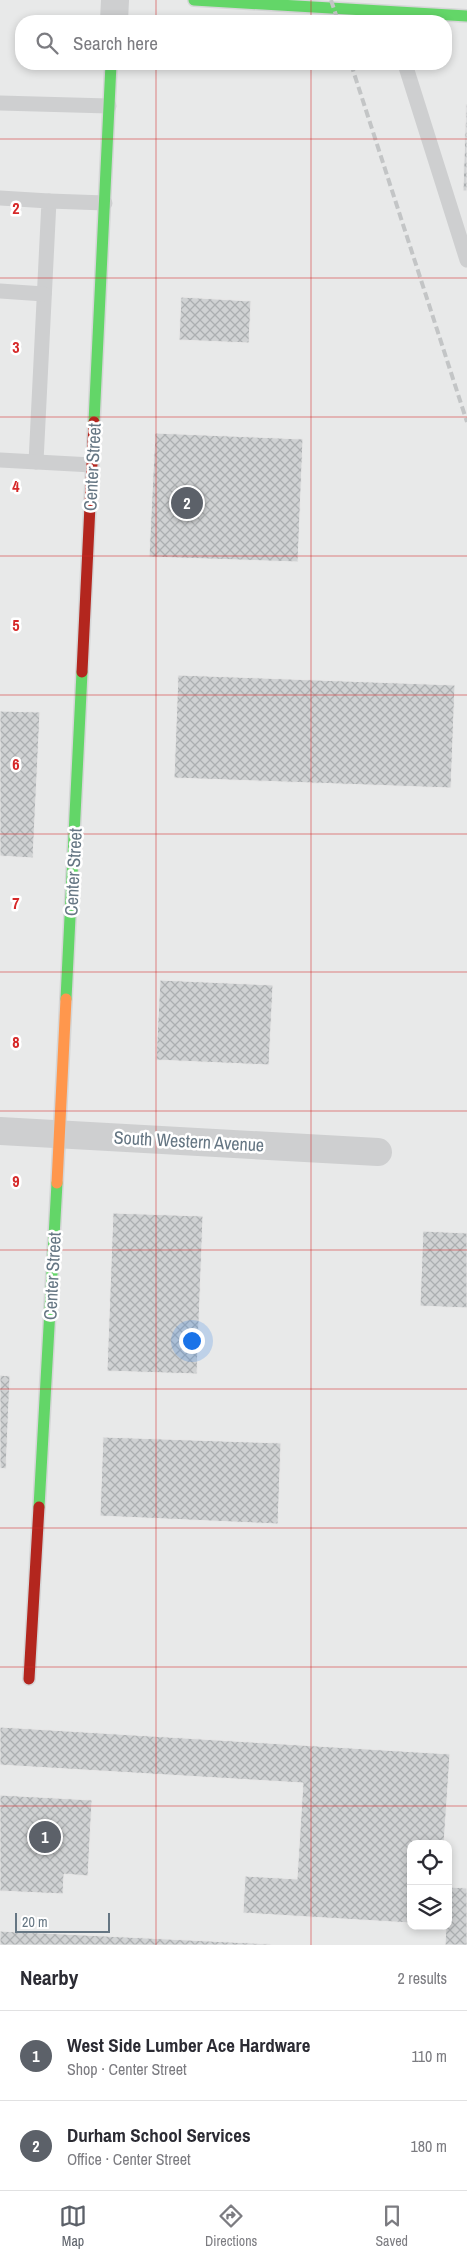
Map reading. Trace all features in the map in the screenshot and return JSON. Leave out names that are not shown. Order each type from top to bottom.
[{"type":"street","points":[[114,15],[115,0]]},
{"type":"street","points":[[194,0],[452,15]]},
{"type":"street","points":[[452,15],[467,16]]},
{"type":"street","name":"Center Street","points":[[29,1679],[60,1134],[112,70]]},
{"type":"street","name":"South Western Avenue","points":[[0,1131],[378,1152]]},
{"type":"lane","points":[[407,70],[467,260]]},
{"type":"lane","points":[[0,103],[109,106]]},
{"type":"lane","points":[[0,198],[105,203]]},
{"type":"lane","points":[[36,462],[49,201]]},
{"type":"lane","points":[[0,291],[44,294]]},
{"type":"lane","points":[[0,460],[92,465]]},
{"type":"shaded area","points":[[0,0],[467,0],[467,1945],[0,1945]]},
{"type":"building","points":[[466,104],[467,191],[463,191]]},
{"type":"building","points":[[181,297],[251,301],[249,343],[179,340]]},
{"type":"building","points":[[155,433],[303,439],[298,562],[149,557]]},
{"type":"building","points":[[178,675],[455,685],[451,788],[174,778]]},
{"type":"building","points":[[0,711],[40,712],[33,858],[0,856]]},
{"type":"building","points":[[160,980],[273,985],[269,1065],[156,1060]]},
{"type":"building","points":[[113,1213],[203,1216],[197,1374],[107,1371]]},
{"type":"building","points":[[423,1231],[467,1233],[467,1308],[420,1306]]},
{"type":"building","points":[[0,1375],[10,1376],[6,1469],[0,1468]]},
{"type":"building","points":[[103,1437],[281,1443],[278,1524],[100,1516]]},
{"type":"building","points":[[0,1727],[450,1754],[444,1840],[407,1840],[407,1923],[243,1913],[245,1876],[297,1879],[303,1783],[0,1765]]},
{"type":"building","points":[[0,1795],[92,1800],[88,1876],[64,1874],[63,1894],[0,1891]]},
{"type":"building","points":[[452,1887],[467,1888],[467,1945],[445,1945],[446,1930],[452,1930]]},
{"type":"building","points":[[0,1931],[271,1944],[271,1945],[0,1945]]},
{"type":"railway","points":[[331,0],[336,15]]},
{"type":"railway","points":[[353,70],[467,422]]},
{"type":"traffic: fast","points":[[194,0],[450,15]]},
{"type":"traffic: fast","points":[[452,15],[467,16]]},
{"type":"traffic: fast","points":[[94,422],[111,70]]},
{"type":"traffic: fast","points":[[66,999],[82,672]]},
{"type":"traffic: fast","points":[[39,1507],[57,1183]]},
{"type":"traffic: slow","points":[[57,1183],[66,999]]},
{"type":"traffic: jam","points":[[82,672],[94,422]]},
{"type":"traffic: jam","points":[[29,1679],[39,1507]]},
{"type":"place","name":"Durham School Services","points":[[187,503]]},
{"type":"place","name":"West Side Lumber Ace Hardware","points":[[45,1837]]}]
